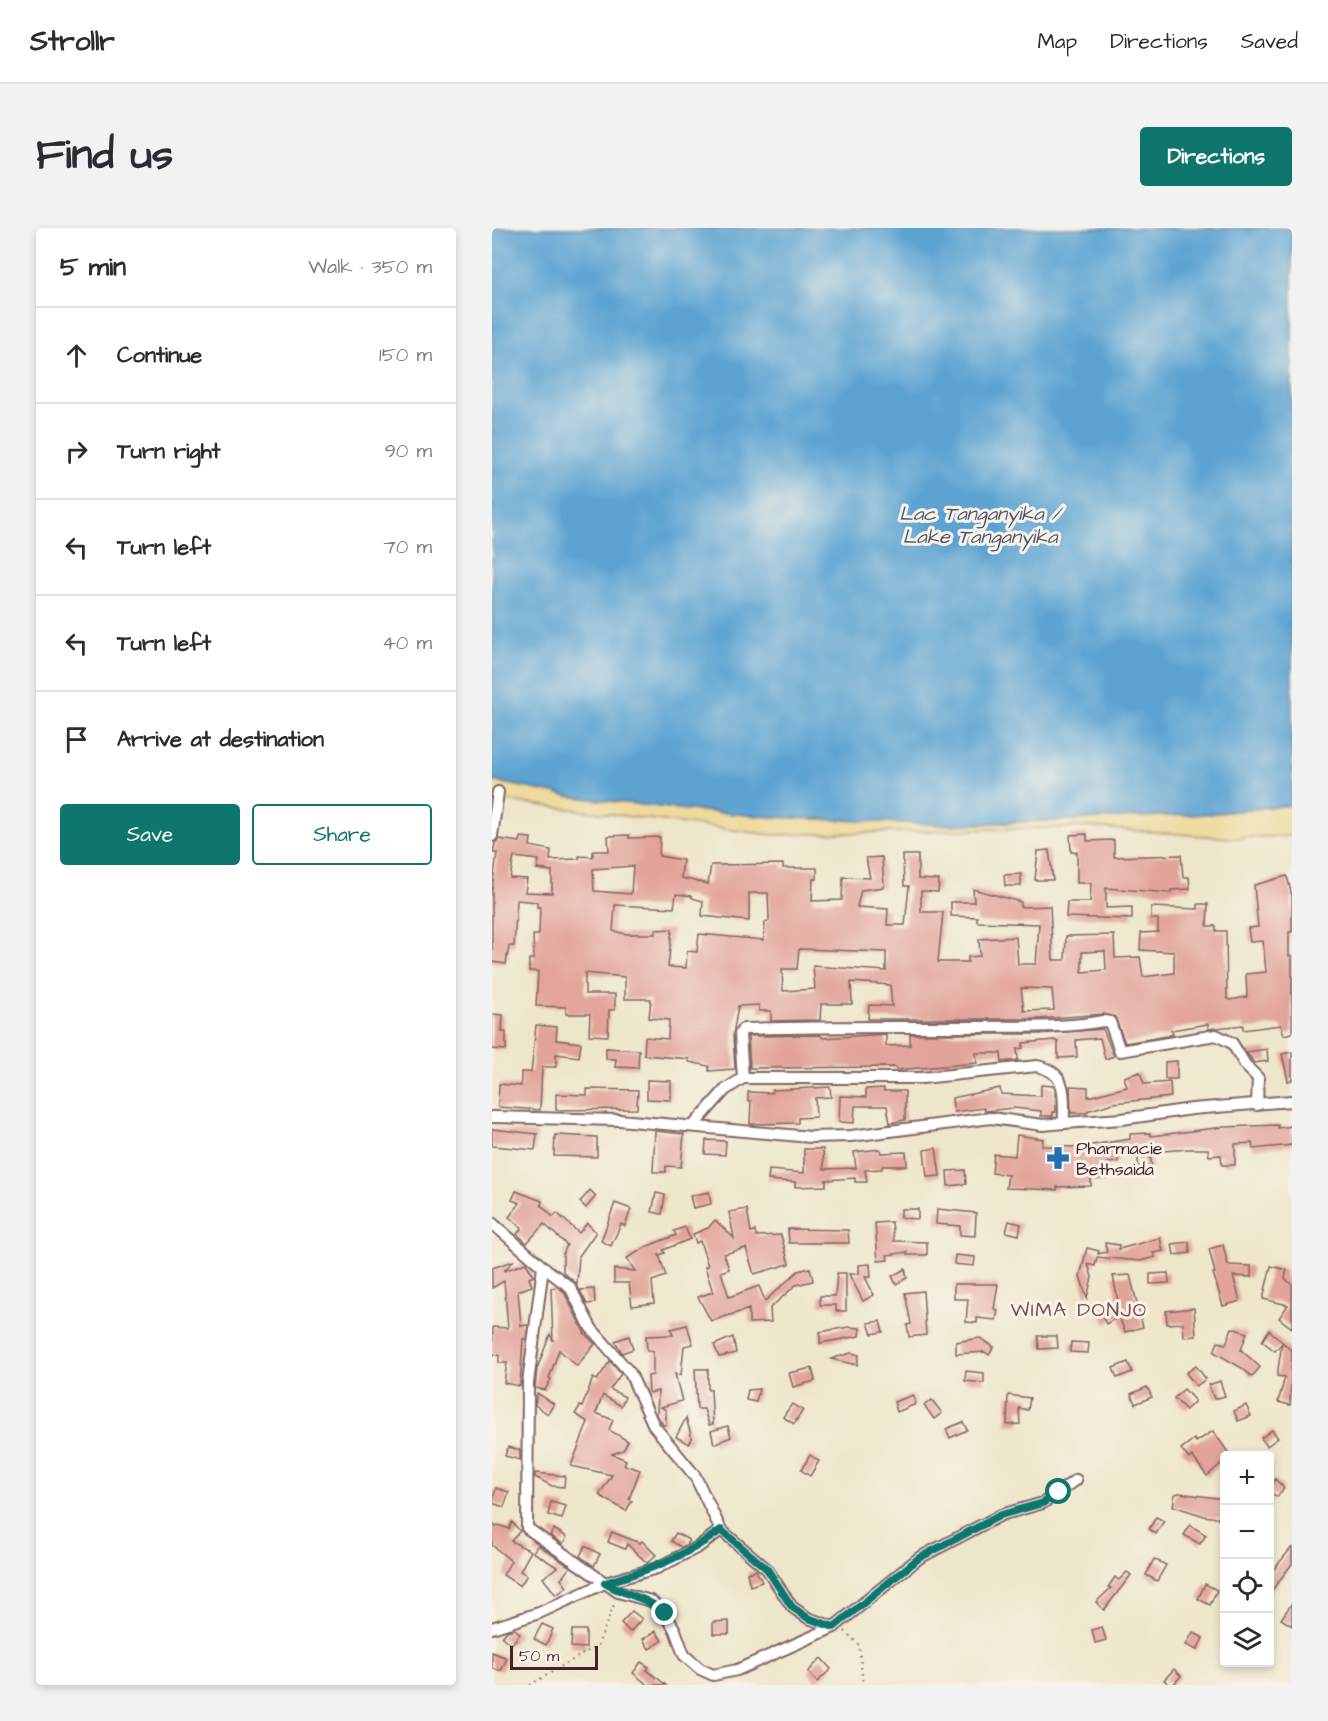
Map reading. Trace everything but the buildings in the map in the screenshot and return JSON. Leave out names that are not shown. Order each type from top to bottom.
[{"type":"street","points":[[492,836],[498,792]]},
{"type":"street","points":[[743,1078],[740,1034],[743,1029],[819,1029],[855,1026],[1006,1029],[1103,1021],[1110,1022],[1113,1027],[1120,1051],[1216,1035],[1227,1038],[1258,1078],[1257,1105]]},
{"type":"street","points":[[693,1126],[725,1090],[743,1078],[922,1078],[1037,1066],[1051,1069],[1061,1081],[1064,1123]]},
{"type":"street","points":[[492,1117],[618,1120],[811,1137],[851,1136],[991,1118],[1043,1125],[1292,1101]]},
{"type":"street","points":[[492,1223],[570,1287],[591,1328],[630,1373],[654,1425],[695,1476],[721,1530],[767,1569],[792,1607],[808,1618],[834,1627]]},
{"type":"street","points":[[543,1267],[528,1383],[526,1528],[618,1592],[651,1601],[665,1613],[675,1630],[684,1655],[700,1669],[713,1675],[758,1662],[834,1627],[919,1558],[1001,1515],[1043,1503],[1076,1480]]},
{"type":"street","points":[[492,1628],[539,1613],[605,1583],[657,1568],[698,1547],[721,1530]]},
{"type":"path","points":[[530,1685],[598,1646],[618,1592]]},
{"type":"path","points":[[834,1627],[846,1631],[859,1645],[863,1685]]},
{"type":"sand","points":[[492,781],[574,797],[678,809],[771,817],[950,825],[1209,814],[1292,805],[1292,836],[1229,838],[1089,827],[773,835],[492,799]]},
{"type":"water","name":"Lac Tanganyika / Lake Tanganyika","points":[[492,228],[1292,228],[1292,805],[1209,814],[950,825],[771,817],[678,809],[574,797],[492,781]]},
{"type":"place","name":"Pharmacie Bethsaida","points":[[1058,1158]]},
{"type":"district","name":"WIMA DONJO","points":[[1079,1310]]},
{"type":"route","points":[[665,1613],[651,1601],[618,1592],[605,1583],[657,1568],[698,1547],[721,1530],[767,1569],[792,1607],[808,1618],[834,1627],[919,1558],[1001,1515],[1043,1503],[1059,1492]]}]
